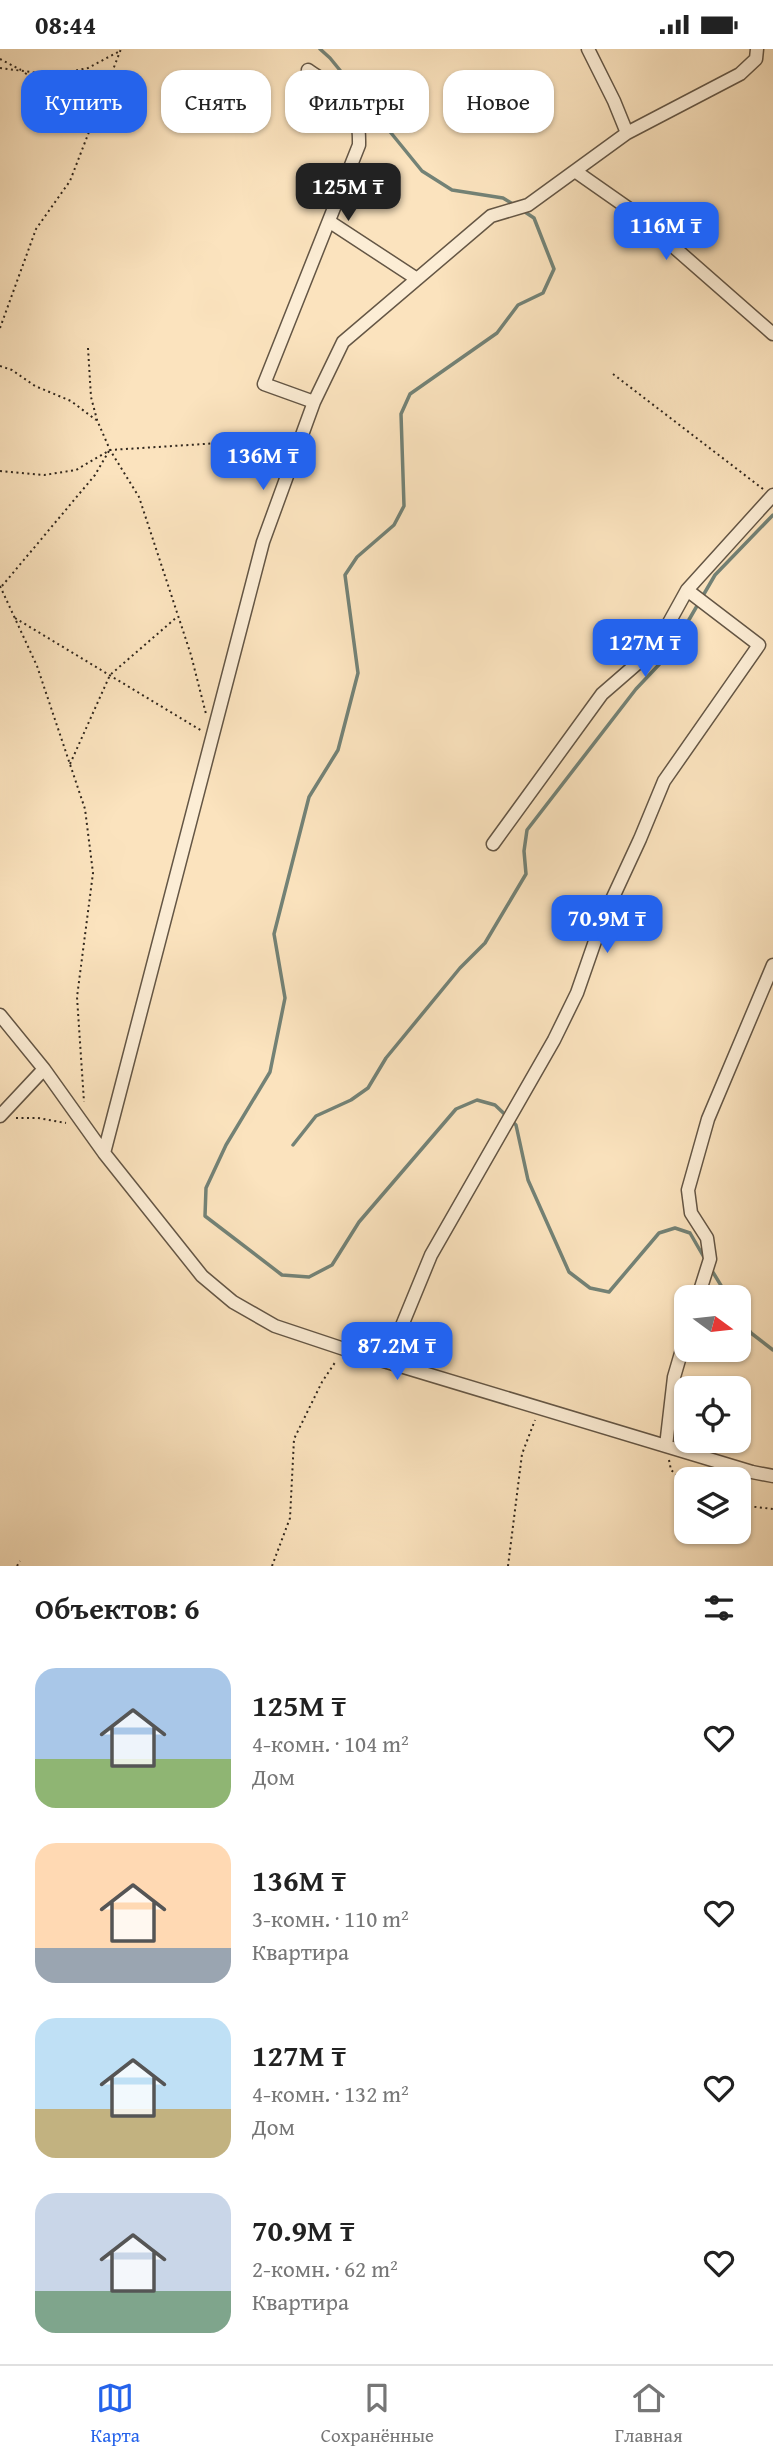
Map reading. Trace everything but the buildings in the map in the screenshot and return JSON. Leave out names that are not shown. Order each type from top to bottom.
[{"type":"street","points":[[588,49],[627,134]]},
{"type":"street","points":[[104,1153],[263,543],[314,402],[343,342],[491,216],[528,205],[627,134],[740,74],[756,58],[757,49]]},
{"type":"street","points":[[314,402],[264,384],[330,222],[359,145],[360,133]]},
{"type":"street","points":[[575,171],[635,213],[773,334]]},
{"type":"street","points":[[330,222],[417,279]]},
{"type":"street","points":[[494,844],[602,694],[655,647],[687,590],[773,496]]},
{"type":"street","points":[[387,1362],[431,1255],[554,1040],[577,993],[601,921],[664,781],[760,645],[687,590]]},
{"type":"street","points":[[702,1285],[710,1259],[707,1238],[691,1213],[688,1190],[708,1119],[773,965]]},
{"type":"street","points":[[0,1015],[44,1069],[104,1153],[202,1276],[233,1302],[275,1326],[344,1349],[752,1472],[773,1476]]},
{"type":"street","points":[[4,1119],[44,1069]]},
{"type":"street","points":[[666,1446],[674,1377],[678,1362]]},
{"type":"path","points":[[78,70],[88,68],[120,50]]},
{"type":"path","points":[[112,70],[120,50]]},
{"type":"path","points":[[0,59],[21,70]]},
{"type":"path","points":[[0,68],[21,71]]},
{"type":"path","points":[[0,328],[36,229],[70,181],[88,133]]},
{"type":"path","points":[[88,348],[91,397],[97,421],[110,450],[139,497],[206,713]]},
{"type":"path","points":[[0,366],[12,370],[35,386],[71,401],[97,421]]},
{"type":"path","points":[[613,374],[773,496]]},
{"type":"path","points":[[0,471],[44,475],[76,470],[110,450],[220,443],[295,453]]},
{"type":"path","points":[[84,1101],[77,996],[93,873],[85,809],[37,666],[0,587],[95,475],[110,450]]},
{"type":"path","points":[[69,764],[110,675],[178,616]]},
{"type":"path","points":[[14,617],[212,737]]},
{"type":"path","points":[[4,1119],[38,1118],[85,1127]]},
{"type":"path","points":[[272,1566],[290,1518],[294,1439],[322,1382],[344,1349]]},
{"type":"path","points":[[508,1566],[522,1454],[539,1408]]},
{"type":"path","points":[[666,1446],[671,1470],[674,1473]]},
{"type":"path","points":[[751,1506],[773,1509]]},
{"type":"path","points":[[17,1566],[20,1561]]},
{"type":"waterway","points":[[320,49],[422,171],[452,190],[503,198],[516,206]]},
{"type":"waterway","points":[[522,210],[534,218],[554,269],[543,293],[518,305],[497,333],[410,394],[401,414],[404,506],[394,525],[357,557],[345,575],[358,673],[338,750],[309,797],[274,934],[285,998],[270,1072],[226,1145],[206,1188],[205,1216],[282,1275],[309,1277],[332,1265],[359,1222],[456,1109],[477,1100],[495,1105],[516,1125],[528,1180],[569,1272],[590,1288],[609,1292],[659,1233],[675,1228],[690,1233],[705,1259]]},
{"type":"waterway","points":[[293,1145],[316,1116],[351,1100],[368,1088],[386,1058],[460,968],[485,943],[526,874],[524,851],[527,830],[636,689],[669,654],[715,575],[773,515]]},
{"type":"waterway","points":[[711,1269],[721,1285]]},
{"type":"waterway","points":[[751,1333],[773,1350]]}]
